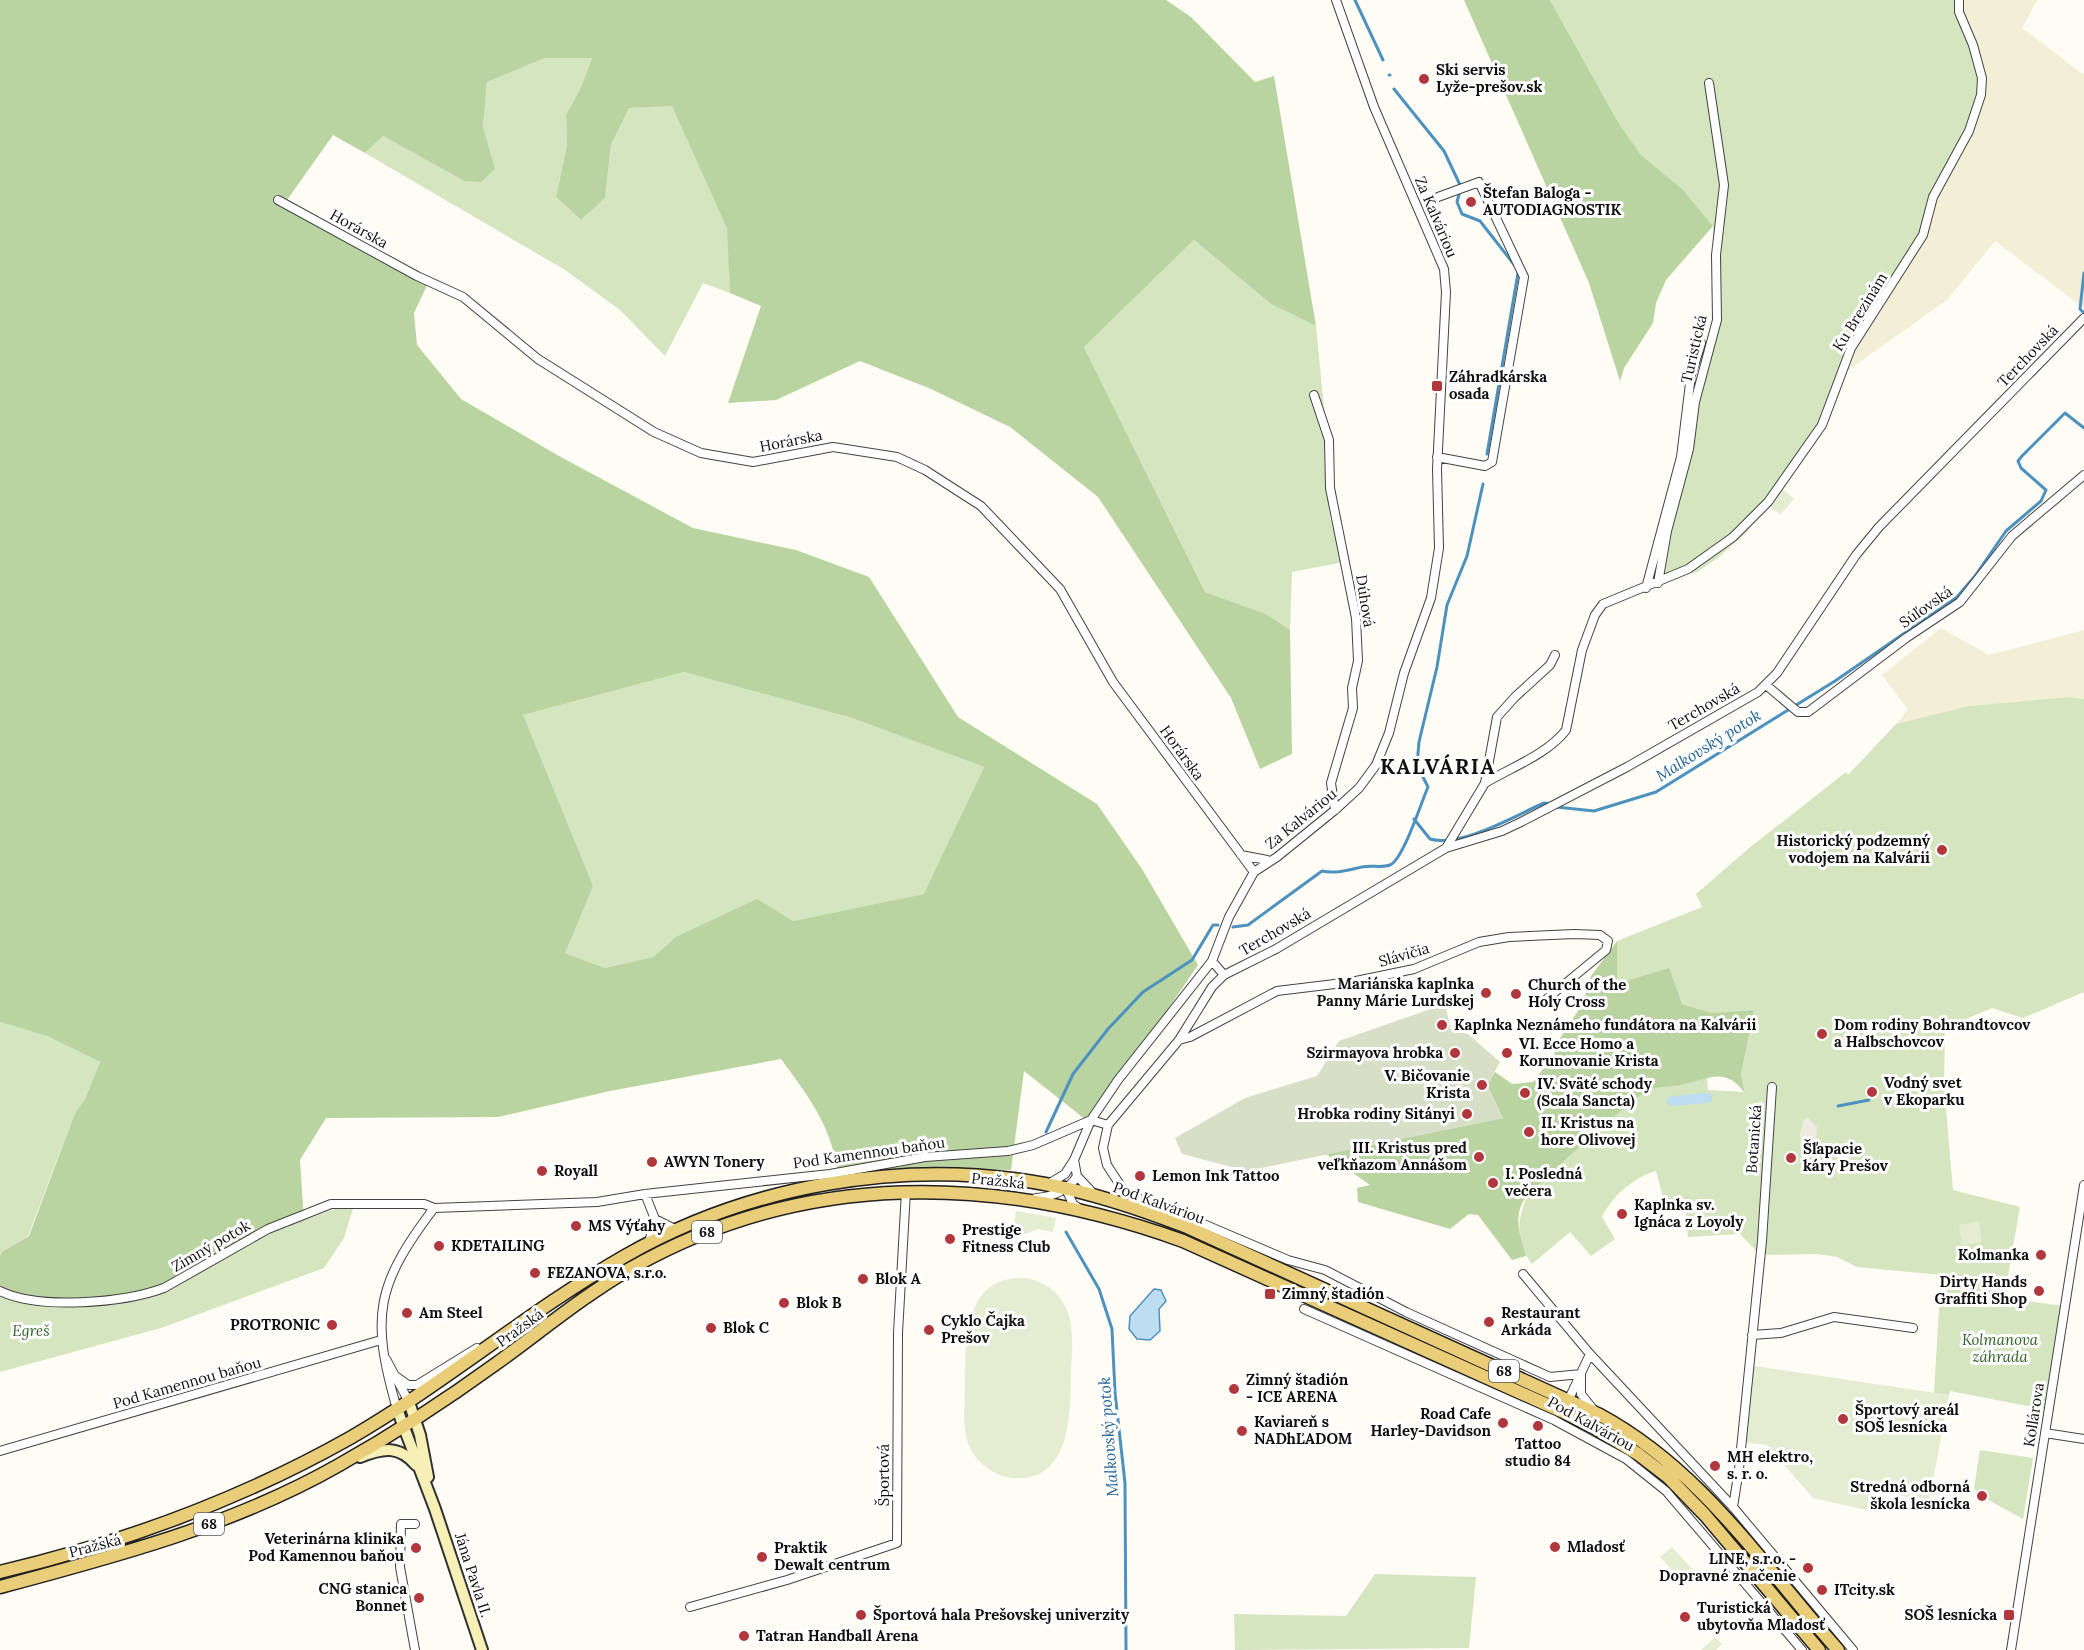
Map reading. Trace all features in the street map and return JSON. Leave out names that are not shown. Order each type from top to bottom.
[{"type":"main road","name":"Pražská","points":[[0,1572],[99,1545],[216,1504],[308,1460],[409,1402],[589,1278],[649,1242],[726,1210],[767,1197],[864,1179],[966,1175],[1065,1188]]},
{"type":"main road","name":"Pod Kalváriou","points":[[1065,1188],[1187,1227],[1600,1415],[1655,1449],[1689,1479],[1714,1504],[1838,1650]]},
{"type":"main road","name":"Pražská","points":[[0,1587],[134,1551],[200,1528],[335,1467],[416,1420],[594,1292],[662,1252],[736,1221],[838,1196],[906,1191],[1023,1198],[1080,1209]]},
{"type":"main road","name":"Pod Kalváriou","points":[[1080,1209],[1138,1225],[1183,1241],[1595,1428],[1668,1477],[1706,1515],[1819,1650]]},
{"type":"street","name":"Za Kalváriou","points":[[1065,1174],[1074,1160],[1090,1120],[1118,1080],[1212,961],[1229,917],[1254,872],[1277,857],[1335,810],[1359,788],[1376,765],[1389,733],[1404,673],[1431,598],[1438,548],[1437,457],[1446,292],[1444,268],[1374,107],[1336,0]]},
{"type":"street","name":"Ku Brezinám","points":[[1485,783],[1560,738],[1569,720],[1574,680],[1595,615],[1603,604],[1688,569],[1733,537],[1768,502],[1822,425],[1851,348],[1923,235],[1933,197],[1969,131],[1982,95],[1982,78],[1973,45],[1959,12],[1959,0]]},
{"type":"street","name":"Turistická","points":[[1658,583],[1667,531],[1689,449],[1695,402],[1718,320],[1716,255],[1724,185],[1709,83]]},
{"type":"street","name":"Za Kalváriou","points":[[1437,457],[1485,466],[1492,462],[1524,277],[1479,182],[1438,197]]},
{"type":"street","name":"Horárska","points":[[279,200],[417,276],[463,297],[538,359],[654,432],[701,453],[753,462],[833,447],[897,457],[925,470],[981,506],[1060,589],[1113,682],[1254,872]]},
{"type":"street","name":"Terchovská","points":[[1179,1040],[1212,987],[1224,975],[1276,949],[1449,840],[1502,831],[1627,767],[1766,685],[1856,555],[1879,527],[2084,318]]},
{"type":"street","name":"Turistická","points":[[1646,588],[1681,457],[1691,375],[1701,343]]},
{"type":"street","name":"Dúhová","points":[[1314,395],[1329,440],[1330,488],[1356,618],[1358,662],[1352,688],[1353,708],[1331,783],[1335,810]]},
{"type":"street","name":"Súľovská","points":[[1766,685],[1798,712],[1808,712],[1906,638],[1960,602],[2012,536],[2084,475]]},
{"type":"street","points":[[1449,840],[1485,783],[1497,717],[1550,665],[1555,655]]},
{"type":"street","points":[[1241,855],[1267,860]]},
{"type":"street","name":"Slávičia","points":[[1108,1125],[1179,1040],[1190,1037],[1277,991],[1351,982],[1414,969],[1479,942],[1509,936],[1600,935],[1608,941],[1606,950],[1543,1002]]},
{"type":"street","points":[[1212,961],[1224,975]]},
{"type":"street","name":"Botanická","points":[[1733,1508],[1762,1241],[1772,1087]]},
{"type":"street","points":[[1090,1120],[1108,1125]]},
{"type":"street","name":"Pod Kamennou baňou","points":[[434,1208],[597,1202],[645,1194],[830,1174],[925,1157],[1008,1151],[1033,1145],[1090,1120]]},
{"type":"street","name":"Pod Kalváriou","points":[[1108,1125],[1103,1148],[1107,1165],[1126,1194],[1180,1214],[1288,1260],[1325,1270],[1406,1312],[1550,1377],[1581,1374]]},
{"type":"street","points":[[1067,1131],[1077,1139],[1078,1151]]},
{"type":"street","points":[[1074,1160],[1077,1176],[1098,1197]]},
{"type":"street","points":[[1044,1184],[1054,1183],[1065,1174]]},
{"type":"street","points":[[1065,1174],[1065,1188],[1073,1204],[1080,1209]]},
{"type":"street","points":[[1023,1198],[1047,1197],[1071,1186],[1077,1176]]},
{"type":"street","name":"Kollárova","points":[[2011,1650],[2084,1190]]},
{"type":"street","name":"Športová","points":[[690,1607],[787,1580],[897,1543],[898,1333],[906,1191]]},
{"type":"street","points":[[645,1194],[654,1219],[649,1242]]},
{"type":"street","name":"Zimný potok","points":[[0,1291],[33,1302],[127,1299],[164,1288],[268,1229],[331,1204],[424,1204],[434,1208]]},
{"type":"street","points":[[397,1409],[381,1340],[381,1311],[389,1278],[410,1239],[434,1208]]},
{"type":"street","points":[[654,1219],[677,1230]]},
{"type":"street","points":[[1523,1274],[1590,1354],[1733,1508],[1853,1650]]},
{"type":"street","name":"Pod Kalváriou","points":[[1304,1309],[1554,1420],[1590,1437],[1630,1462],[1683,1510],[1727,1565],[1749,1586],[1803,1650]]},
{"type":"street","points":[[1752,1335],[1781,1333],[1834,1317],[1913,1328]]},
{"type":"street","name":"Pražská","points":[[397,1377],[408,1385],[417,1385],[510,1331]]},
{"type":"street","name":"Pod Kamennou baňou","points":[[0,1451],[381,1340]]},
{"type":"street","name":"Pod Kalváriou","points":[[1563,1412],[1590,1354]]},
{"type":"street","points":[[384,1355],[409,1402]]},
{"type":"street","points":[[1581,1374],[1581,1394],[1600,1415]]},
{"type":"street","name":"Jána Pavla II.","points":[[409,1402],[420,1435],[435,1509]]},
{"type":"street","points":[[420,1435],[426,1416],[437,1405]]},
{"type":"street","name":"Jána Pavla II.","points":[[397,1409],[435,1509],[482,1650]]},
{"type":"street","points":[[2045,1433],[2084,1439]]},
{"type":"street","points":[[335,1467],[380,1449],[389,1449],[404,1454],[419,1469]]},
{"type":"street","points":[[415,1524],[401,1524],[400,1567],[415,1650]]},
{"type":"shaded area","points":[[1960,0],[2037,0],[2022,28],[2084,75],[2084,308],[1995,241],[1947,300],[1847,371],[1870,309],[1916,248],[1936,194],[1969,131],[1977,92],[1982,81]]},
{"type":"shaded area","points":[[1941,628],[1989,655],[2084,630],[2084,699],[2069,697],[1969,706],[1896,724],[1908,710],[1882,675]]},
{"type":"shaded area","points":[[1807,1117],[1817,1127],[1816,1143],[1805,1153],[1800,1135],[1803,1121]]},
{"type":"green space","points":[[0,0],[1166,0],[1191,17],[1255,82],[1274,76],[1316,326],[1271,304],[1194,240],[1084,347],[1205,592],[1266,614],[1290,630],[1292,754],[1260,769],[1231,698],[1098,497],[1010,427],[931,389],[860,361],[776,400],[728,403],[761,306],[730,293],[727,228],[672,106],[629,108],[611,145],[605,198],[581,220],[556,197],[567,145],[566,115],[581,87],[592,58],[545,58],[487,82],[483,127],[495,169],[481,182],[464,181],[383,136],[365,153],[333,135],[287,200],[352,240],[429,281],[414,313],[417,345],[461,399],[559,456],[693,528],[796,550],[869,577],[958,717],[1097,804],[1142,869],[1198,965],[1090,1123],[1024,1071],[1011,1170],[935,1168],[839,1180],[832,1145],[819,1115],[781,1059],[610,1091],[498,1117],[326,1118],[300,1160],[304,1221],[230,1246],[175,1280],[115,1303],[30,1301],[0,1291],[0,1256],[3,1251],[29,1236],[75,1113],[85,1099],[100,1062],[47,1036],[0,1022]],"holes":[[[684,672],[852,718],[984,767],[924,894],[793,921],[757,899],[676,937],[653,957],[605,968],[565,953],[593,886],[523,715]]]},
{"type":"green space","points":[[1464,0],[1550,0],[1618,122],[1641,155],[1682,189],[1713,226],[1666,280],[1656,303],[1653,323],[1624,368],[1620,381],[1589,283]]},
{"type":"green space","points":[[1550,0],[1960,0],[1982,81],[1977,92],[1969,131],[1936,194],[1916,248],[1870,309],[1836,402],[1805,454],[1746,533],[1719,557],[1697,572],[1663,578],[1663,551],[1715,318],[1713,226],[1682,190],[1641,155],[1618,122]]},
{"type":"green space","points":[[545,58],[592,58],[581,87],[566,115],[567,145],[556,197],[581,220],[605,198],[611,145],[629,108],[672,105],[728,228],[730,293],[703,283],[665,356],[620,310],[565,270],[365,153],[383,136],[464,181],[494,169],[483,127],[487,82]]},
{"type":"green space","points":[[1194,240],[1271,304],[1316,326],[1327,439],[1330,518],[1344,562],[1292,572],[1290,630],[1266,614],[1205,592],[1084,347]]},
{"type":"green space","points":[[1782,489],[1794,499],[1780,515],[1769,505]]},
{"type":"green space","points":[[684,672],[852,718],[984,767],[925,894],[793,921],[676,937],[653,957],[605,968],[565,953],[523,715]]},
{"type":"green space","name":"Kolmanova záhrada","points":[[2069,697],[2084,699],[2084,992],[2023,1018],[1992,1008],[1945,1028],[1944,1086],[1953,1190],[2020,1207],[2004,1298],[2065,1306],[2048,1410],[1950,1391],[1949,1395],[1934,1393],[1941,1275],[1857,1267],[1837,1257],[1817,1254],[1760,1255],[1740,1234],[1688,1237],[1684,1198],[1664,1201],[1656,1171],[1632,1183],[1606,1209],[1602,1217],[1615,1239],[1591,1256],[1570,1232],[1532,1264],[1522,1245],[1519,1225],[1524,1205],[1533,1186],[1644,1088],[1706,1065],[1708,1090],[1745,1092],[1741,1075],[1754,1010],[1712,1013],[1617,984],[1617,941],[1702,907],[1696,894],[1748,849],[1846,772],[1848,775],[1896,724],[1969,706]]},
{"type":"green space","points":[[1617,941],[1617,984],[1669,968],[1682,1004],[1712,1013],[1754,1010],[1741,1075],[1745,1093],[1730,1079],[1715,1077],[1659,1087],[1639,1096],[1561,1164],[1522,1203],[1518,1223],[1526,1256],[1512,1260],[1478,1215],[1469,1214],[1450,1229],[1358,1202],[1357,1188],[1370,1185],[1326,1154],[1503,1118],[1487,1085],[1495,1072],[1512,1084],[1533,1082],[1554,1055],[1559,1040],[1583,1003],[1591,976]]},
{"type":"green space","points":[[1445,1004],[1451,1030],[1468,1034],[1500,1062],[1487,1085],[1503,1118],[1247,1171],[1182,1154],[1175,1138],[1245,1098],[1317,1076],[1339,1041]]},
{"type":"green space","points":[[0,1022],[47,1036],[100,1062],[85,1099],[75,1113],[28,1236],[3,1251],[0,1256]]},
{"type":"green space","name":"Egreš","points":[[355,1202],[344,1238],[324,1268],[161,1328],[0,1372],[0,1291],[175,1280],[230,1246]]},
{"type":"green space","points":[[1016,1211],[1056,1218],[1053,1232],[1037,1229],[1012,1240]]},
{"type":"green space","points":[[1979,1221],[1982,1242],[1962,1246],[1959,1225]]},
{"type":"green space","points":[[1026,1278],[1038,1281],[1054,1291],[1062,1300],[1068,1314],[1072,1339],[1070,1407],[1064,1442],[1057,1457],[1047,1469],[1032,1476],[1013,1478],[999,1475],[982,1464],[973,1454],[967,1440],[964,1416],[966,1348],[972,1313],[979,1299],[990,1287],[1005,1280]]},
{"type":"green space","name":"Športový areál SOŠ lesnícka","points":[[1748,1365],[1949,1395],[1929,1501],[1871,1490],[1866,1510],[1813,1498],[1767,1445],[1740,1442]]},
{"type":"green space","points":[[1980,1450],[2033,1458],[2023,1519],[1979,1495],[1974,1488]]},
{"type":"green space","points":[[1672,1547],[1694,1571],[1682,1581],[1660,1557]]},
{"type":"green space","points":[[1375,1574],[1476,1577],[1469,1648],[1235,1650],[1234,1614],[1346,1616]]},
{"type":"green space","points":[[1715,1637],[1722,1644],[1716,1650],[1701,1650]]},
{"type":"water","points":[[1154,1289],[1161,1290],[1166,1301],[1159,1309],[1160,1331],[1150,1340],[1137,1339],[1129,1329],[1130,1316]]},
{"type":"waterway","points":[[1355,0],[1383,60]]},
{"type":"waterway","points":[[1394,89],[1444,151],[1461,187],[1457,202],[1462,214],[1480,221],[1516,267]]},
{"type":"waterway","points":[[1487,454],[1518,273]]},
{"type":"waterway","name":"Malkovský potok","points":[[2084,273],[2080,309],[2084,313]]},
{"type":"waterway","name":"Malkovský potok","points":[[1556,807],[1594,811],[1656,792],[1835,681],[1957,597],[1975,576],[2006,531],[2041,501],[2046,490],[2021,468],[2018,461],[2065,413],[2084,428]]},
{"type":"waterway","points":[[1233,927],[1248,925],[1322,871],[1337,872],[1365,866],[1387,866],[1395,861],[1400,853],[1428,787],[1417,765],[1419,742],[1437,667],[1447,605],[1467,556],[1483,484]]},
{"type":"waterway","name":"Malkovský potok","points":[[1414,819],[1430,839],[1443,841],[1472,835],[1544,803],[1550,804]]},
{"type":"waterway","name":"Malkovský potok","points":[[1046,1132],[1073,1074],[1108,1029],[1143,992],[1192,960],[1213,925],[1218,925]]},
{"type":"waterway","points":[[1672,1101],[1707,1098]]},
{"type":"waterway","points":[[1838,1106],[1869,1100]]},
{"type":"waterway","name":"Malkovský potok","points":[[1066,1232],[1099,1289],[1112,1329],[1115,1393],[1125,1483],[1126,1650]]},
{"type":"place","name":"Ski servis Lyže-prešov.sk","points":[[1424,79]]},
{"type":"place","name":"Štefan Baloga - AUTODIAGNOSTIK","points":[[1471,202]]},
{"type":"place","name":"Záhradkárska osada","points":[[1437,386]]},
{"type":"place","name":"Historický podzemný vodojem na Kalvárii","points":[[1942,850]]},
{"type":"place","name":"Mariánska kaplnka Panny Márie Lurdskej","points":[[1486,993]]},
{"type":"place","name":"Church of the Holy Cross","points":[[1516,994]]},
{"type":"place","name":"Kaplnka Neznámeho fundátora na Kalvárii","points":[[1442,1025]]},
{"type":"place","name":"Dom rodiny Bohrandtovcov a Halbschovcov","points":[[1822,1034]]},
{"type":"place","name":"Szirmayova hrobka","points":[[1455,1053]]},
{"type":"place","name":"VI. Ecce Homo a Korunovanie Krista","points":[[1507,1053]]},
{"type":"place","name":"V. Bičovanie Krista","points":[[1482,1085]]},
{"type":"place","name":"Vodný svet v Ekoparku","points":[[1872,1092]]},
{"type":"place","name":"IV. Sväté schody (Scala Sancta)","points":[[1525,1093]]},
{"type":"place","name":"Hrobka rodiny Sitányi","points":[[1467,1114]]},
{"type":"place","name":"II. Kristus na hore Olivovej","points":[[1529,1132]]},
{"type":"place","name":"III. Kristus pred veľkňazom Annášom","points":[[1479,1157]]},
{"type":"place","name":"Šľapacie káry Prešov","points":[[1791,1158]]},
{"type":"place","name":"AWYN Tonery","points":[[652,1162]]},
{"type":"place","name":"Royall","points":[[542,1171]]},
{"type":"place","name":"Lemon Ink Tattoo","points":[[1140,1176]]},
{"type":"place","name":"I. Posledná večera","points":[[1493,1183]]},
{"type":"place","name":"Kaplnka sv. Ignáca z Loyoly","points":[[1622,1214]]},
{"type":"place","name":"MS Výťahy","points":[[576,1226]]},
{"type":"place","name":"Prestige Fitness Club","points":[[950,1239]]},
{"type":"place","name":"KDETAILING","points":[[439,1246]]},
{"type":"place","name":"Kolmanka","points":[[2041,1255]]},
{"type":"place","name":"FEZANOVA, s.r.o.","points":[[535,1273]]},
{"type":"place","name":"Blok A","points":[[863,1279]]},
{"type":"place","name":"Dirty Hands Graffiti Shop","points":[[2039,1291]]},
{"type":"place","name":"Zimný štadión","points":[[1270,1294]]},
{"type":"place","name":"Blok B","points":[[784,1303]]},
{"type":"place","name":"Am Steel","points":[[407,1313]]},
{"type":"place","name":"Restaurant Arkáda","points":[[1489,1322]]},
{"type":"place","name":"PROTRONIC","points":[[332,1325]]},
{"type":"place","name":"Blok C","points":[[711,1328]]},
{"type":"place","name":"Cyklo Čajka Prešov","points":[[929,1330]]},
{"type":"place","name":"Zimný štadión - ICE ARENA","points":[[1234,1389]]},
{"type":"place","name":"Športový areál SOŠ lesnícka","points":[[1843,1419]]},
{"type":"place","name":"Road Cafe Harley-Davidson","points":[[1503,1423]]},
{"type":"place","name":"Tattoo studio 84","points":[[1538,1426]]},
{"type":"place","name":"Kaviareň s NADhĽADOM","points":[[1242,1431]]},
{"type":"place","name":"MH elektro, s. r. o.","points":[[1715,1466]]},
{"type":"place","name":"Stredná odborná škola lesnícka","points":[[1982,1496]]},
{"type":"place","name":"Mladosť","points":[[1555,1547]]},
{"type":"place","name":"Veterinárna klinika Pod Kamennou baňou","points":[[416,1548]]},
{"type":"place","name":"Praktik Dewalt centrum","points":[[762,1557]]},
{"type":"place","name":"LINE, s.r.o. - Dopravné značenie","points":[[1808,1568]]},
{"type":"place","name":"ITcity.sk","points":[[1822,1590]]},
{"type":"place","name":"CNG stanica Bonnet","points":[[419,1598]]},
{"type":"place","name":"Športová hala Prešovskej univerzity","points":[[861,1615]]},
{"type":"place","name":"SOŠ lesnícka","points":[[2009,1615]]},
{"type":"place","name":"Turistická ubytovňa Mladosť","points":[[1685,1617]]},
{"type":"place","name":"Tatran Handball Arena","points":[[744,1636]]},
{"type":"district","name":"KALVÁRIA","points":[[1438,767]]}]
